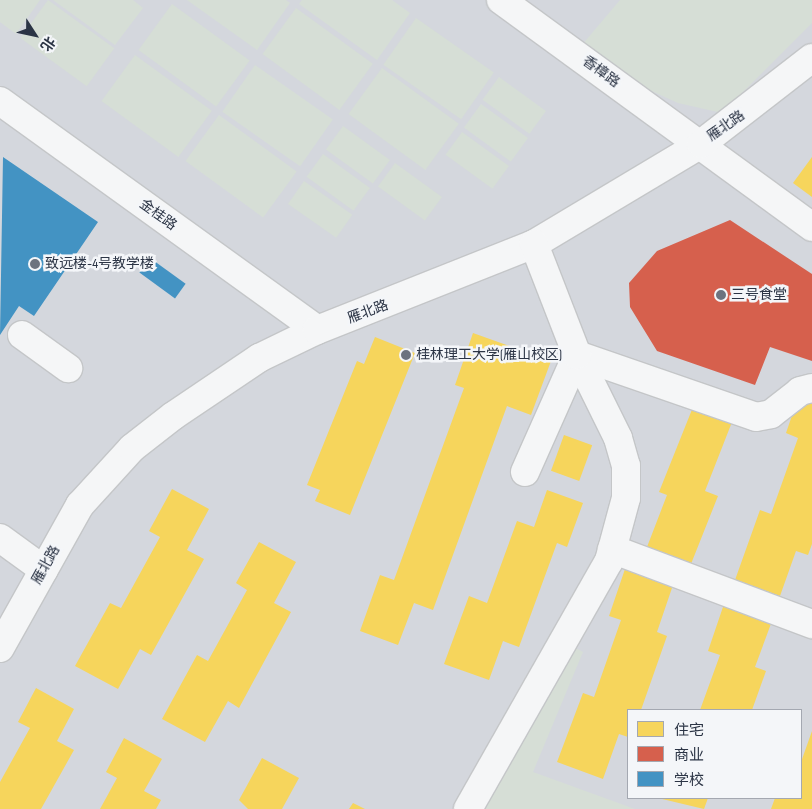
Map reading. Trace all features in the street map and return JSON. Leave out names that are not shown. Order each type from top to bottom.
[{"type":"street","name":"香樟路","points":[[501,0],[701,144],[812,228]]},
{"type":"street","name":"雁北路","points":[[0,648],[80,505],[132,448],[259,358],[317,330],[534,244],[701,144],[812,58]]},
{"type":"street","name":"金桂路","points":[[0,101],[317,330]]},
{"type":"street","points":[[468,809],[612,550],[626,498],[626,466],[577,355],[534,244]]},
{"type":"street","points":[[22,335],[68,368]]},
{"type":"street","points":[[577,355],[756,416],[767,416],[800,391],[812,388]]},
{"type":"street","points":[[525,472],[577,355]]},
{"type":"street","points":[[0,538],[44,570]]},
{"type":"street","points":[[612,550],[812,624]]},
{"type":"shaded area","name":"桂林理工大学(雁山校区)","points":[[0,0],[812,0],[812,809],[0,809]]},
{"type":"shaded area","points":[[0,0],[40,0],[16,34],[0,22]]},
{"type":"shaded area","points":[[48,0],[114,48],[87,86],[20,38]]},
{"type":"shaded area","points":[[53,0],[133,0],[143,8],[115,45]]},
{"type":"shaded area","points":[[187,0],[286,0],[290,3],[257,50]]},
{"type":"shaded area","points":[[302,0],[392,0],[410,13],[377,60],[299,4]]},
{"type":"shaded area","points":[[620,0],[812,0],[812,23],[722,113],[678,103],[625,79],[581,46]]},
{"type":"shaded area","points":[[172,4],[250,60],[216,107],[138,50]]},
{"type":"shaded area","points":[[296,8],[373,64],[339,110],[262,54]]},
{"type":"shaded area","points":[[416,18],[494,72],[461,119],[383,65]]},
{"type":"shaded area","points":[[135,55],[212,111],[178,157],[101,101]]},
{"type":"shaded area","points":[[255,65],[333,119],[300,166],[222,112]]},
{"type":"shaded area","points":[[382,68],[459,124],[425,170],[348,114]]},
{"type":"shaded area","points":[[499,77],[546,111],[529,134],[483,100]]},
{"type":"shaded area","points":[[481,104],[528,138],[511,162],[464,127]]},
{"type":"shaded area","points":[[219,115],[297,171],[263,218],[185,161]]},
{"type":"shaded area","points":[[343,126],[390,160],[373,184],[326,149]]},
{"type":"shaded area","points":[[462,132],[509,166],[492,189],[446,155]]},
{"type":"shaded area","points":[[323,154],[370,188],[353,211],[307,177]]},
{"type":"shaded area","points":[[395,163],[442,197],[425,221],[378,186]]},
{"type":"shaded area","points":[[304,181],[352,215],[336,238],[288,204]]},
{"type":"shaded area","points":[[570,645],[583,652],[533,772],[635,809],[479,809]]},
{"type":"building: 住宅","points":[[812,157],[812,197],[793,183]]},
{"type":"building: 住宅","points":[[473,333],[551,361],[531,415],[507,406],[433,610],[414,603],[398,645],[360,631],[380,575],[394,580],[464,388],[455,385]]},
{"type":"building: 住宅","points":[[375,337],[415,353],[350,515],[315,501],[320,490],[307,485],[357,361],[364,364]]},
{"type":"building: 住宅","points":[[799,395],[812,400],[812,544],[808,555],[796,551],[780,596],[735,580],[760,510],[771,514],[798,438],[786,433]]},
{"type":"building: 住宅","points":[[693,407],[732,422],[705,491],[718,496],[691,564],[647,547],[667,495],[659,492]]},
{"type":"building: 住宅","points":[[564,435],[592,445],[579,481],[551,471]]},
{"type":"building: 住宅","points":[[172,489],[209,509],[187,550],[204,559],[151,655],[140,649],[118,689],[75,666],[110,603],[121,608],[160,537],[149,531]]},
{"type":"building: 住宅","points":[[547,490],[583,503],[567,547],[557,543],[519,647],[503,641],[489,680],[444,664],[469,596],[487,603],[517,521],[534,527]]},
{"type":"building: 住宅","points":[[259,542],[296,562],[274,603],[291,612],[239,708],[228,701],[205,742],[162,719],[197,655],[208,661],[247,590],[236,583]]},
{"type":"building: 住宅","points":[[625,569],[673,585],[657,632],[667,636],[641,709],[627,709],[627,737],[619,734],[603,779],[557,762],[583,693],[594,697],[621,620],[609,616]]},
{"type":"building: 住宅","points":[[724,604],[772,621],[755,667],[766,671],[752,709],[700,709],[720,655],[708,651]]},
{"type":"building: 住宅","points":[[36,688],[74,709],[57,741],[74,750],[41,809],[0,809],[0,782],[30,728],[18,722]]},
{"type":"building: 住宅","points":[[812,731],[812,809],[771,809],[775,799],[802,799],[802,759]]},
{"type":"building: 住宅","points":[[124,738],[162,759],[144,791],[161,800],[156,809],[100,809],[117,778],[106,772]]},
{"type":"building: 住宅","points":[[262,758],[299,778],[282,809],[248,809],[239,800]]},
{"type":"building: 住宅","points":[[662,799],[708,799],[704,809]]},
{"type":"building: 住宅","points":[[353,803],[365,809],[349,809]]},
{"type":"building: 商业","name":"三号食堂","points":[[730,220],[812,274],[812,361],[770,347],[755,385],[657,351],[630,307],[629,283],[657,251]]},
{"type":"building: 学校","name":"致远楼-4号教学楼","points":[[3,157],[98,222],[34,316],[19,306],[0,335]]},
{"type":"building: 学校","points":[[150,258],[186,284],[175,298],[139,273]]},
{"type":"place","name":"致远楼-4号教学楼","points":[[35,264]]},
{"type":"place","name":"三号食堂","points":[[721,295]]},
{"type":"place","name":"桂林理工大学(雁山校区)","points":[[406,355]]}]
